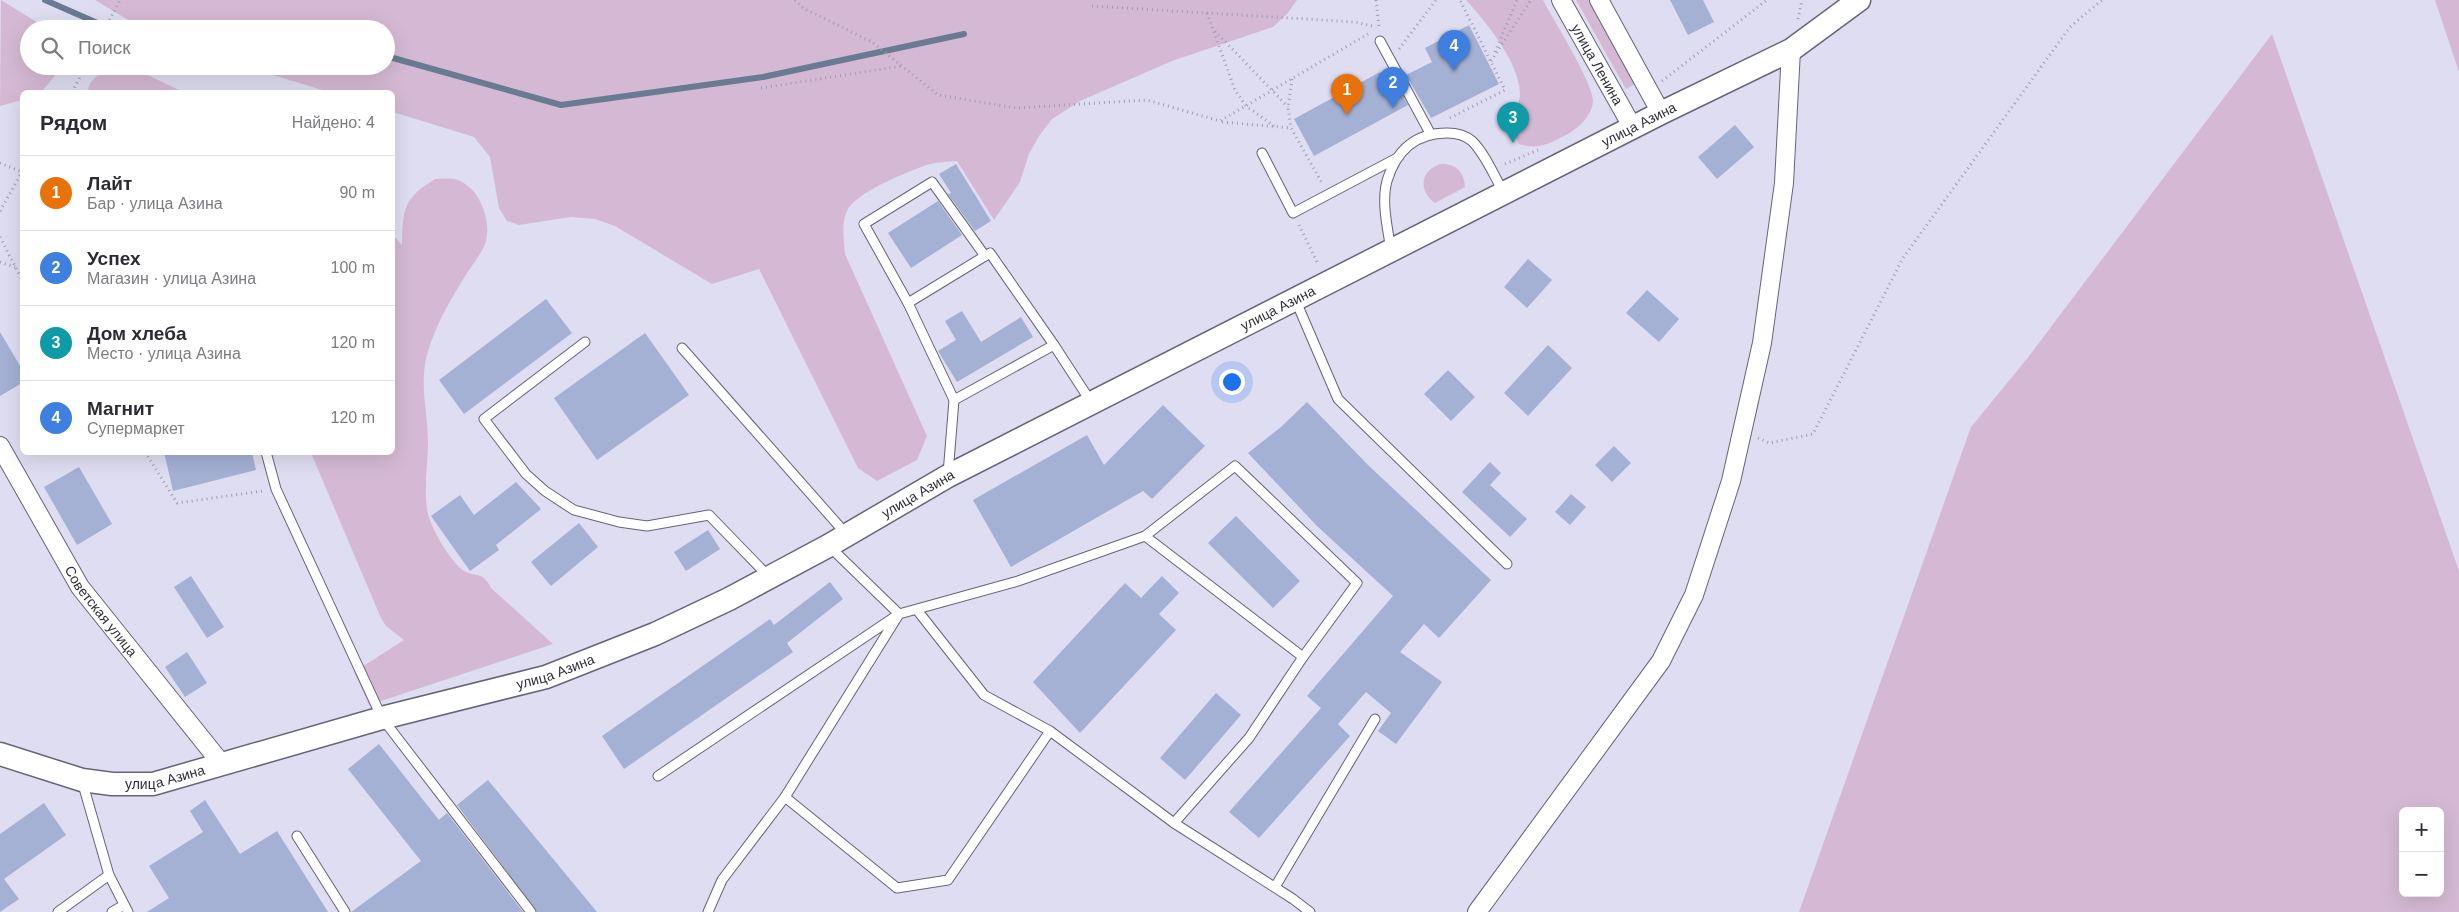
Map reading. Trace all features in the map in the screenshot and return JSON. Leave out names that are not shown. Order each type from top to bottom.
[{"type":"street","name":"улица Ленина","points":[[1561,0],[1633,128]]},
{"type":"street","points":[[1599,0],[1662,113]]},
{"type":"street","name":"улица Азина","points":[[0,754],[82,780],[112,784],[153,784],[382,718],[546,677],[655,634],[838,541],[948,476],[1662,113],[1791,50],[1859,0]]},
{"type":"street","points":[[1477,912],[1661,662],[1694,595],[1731,481],[1762,343],[1784,183],[1791,50]]},
{"type":"street","name":"Советская улица","points":[[0,446],[80,587],[221,763]]},
{"type":"lane","points":[[1380,41],[1429,131]]},
{"type":"lane","points":[[1391,250],[1386,208],[1386,183],[1397,158],[1410,143],[1429,131],[1454,133],[1470,139],[1481,151],[1504,194]]},
{"type":"lane","points":[[1262,153],[1293,213],[1397,158]]},
{"type":"lane","points":[[948,476],[954,400],[908,303],[864,224],[932,182],[985,256]]},
{"type":"lane","points":[[908,303],[990,253],[1054,345],[1092,404]]},
{"type":"lane","points":[[1295,299],[1338,399],[1507,564]]},
{"type":"lane","points":[[585,342],[484,420],[526,474],[574,510],[619,522],[647,526],[709,515],[769,577]]},
{"type":"lane","points":[[954,400],[1054,345]]},
{"type":"lane","points":[[682,348],[899,614]]},
{"type":"lane","points":[[267,455],[276,489],[382,718],[531,912]]},
{"type":"lane","points":[[658,776],[899,614],[1018,581],[1146,536],[1235,466],[1357,583],[1303,657],[1249,738],[1174,823]]},
{"type":"lane","points":[[1146,536],[1303,657]]},
{"type":"lane","points":[[917,610],[984,695],[1050,731],[1174,823],[1275,887],[1310,912]]},
{"type":"lane","points":[[708,912],[722,880],[785,797],[899,614]]},
{"type":"lane","points":[[1275,887],[1375,719]]},
{"type":"lane","points":[[785,797],[897,888],[948,880],[1050,731]]},
{"type":"lane","points":[[82,780],[109,875],[126,908],[112,912]]},
{"type":"lane","points":[[297,836],[345,912]]},
{"type":"lane","points":[[58,912],[109,875]]},
{"type":"path","points":[[110,20],[120,0]]},
{"type":"path","points":[[795,0],[803,8],[872,42],[938,95],[1016,108],[1147,100],[1220,121],[1291,128]]},
{"type":"path","points":[[1376,0],[1380,41]]},
{"type":"path","points":[[1391,60],[1436,0]]},
{"type":"path","points":[[1429,131],[1505,90],[1460,0]]},
{"type":"path","points":[[1491,61],[1517,0]]},
{"type":"path","points":[[1491,61],[1531,0]]},
{"type":"path","points":[[1649,92],[1767,0]]},
{"type":"path","points":[[1743,430],[1769,443],[1813,434],[1903,258],[2070,28],[2102,0]]},
{"type":"path","points":[[1092,6],[1355,22],[1379,28]]},
{"type":"path","points":[[1208,13],[1235,90],[1246,106],[1274,126]]},
{"type":"path","points":[[1220,121],[1379,28]]},
{"type":"path","points":[[1213,29],[1288,108]]},
{"type":"path","points":[[761,88],[902,66]]},
{"type":"path","points":[[73,90],[81,75]]},
{"type":"path","points":[[1292,79],[1288,108],[1291,128],[1328,194]]},
{"type":"path","points":[[0,163],[20,171]]},
{"type":"path","points":[[0,211],[20,176]]},
{"type":"path","points":[[1293,213],[1327,283]]},
{"type":"path","points":[[0,238],[20,277]]},
{"type":"path","points":[[0,262],[15,268]]},
{"type":"path","points":[[147,455],[177,504],[276,489]]},
{"type":"shaded area","points":[[1,0],[33,20],[20,20],[20,75],[55,75],[43,90],[20,90],[20,101],[0,106]]},
{"type":"shaded area","points":[[95,0],[1297,0],[1287,14],[1273,27],[1172,61],[1080,101],[1052,119],[1039,136],[1029,154],[1020,182],[994,220],[957,161],[930,164],[910,171],[871,190],[852,204],[847,211],[844,221],[845,254],[927,436],[917,460],[877,481],[858,468],[759,269],[712,284],[615,226],[595,219],[571,217],[519,225],[507,221],[499,208],[490,157],[474,137],[395,113],[395,90],[322,90],[273,75],[395,75],[395,20],[128,20]]},
{"type":"shaded area","points":[[1466,0],[1543,0],[1579,65],[1591,91],[1592,106],[1588,116],[1580,125],[1566,135],[1543,145],[1525,146],[1519,144],[1510,126],[1520,97],[1514,68],[1492,31]]},
{"type":"shaded area","points":[[1576,0],[1591,0],[1637,83],[1626,89]]},
{"type":"shaded area","points":[[2435,0],[2459,0],[2459,72]]},
{"type":"shaded area","points":[[2272,34],[2459,571],[2459,912],[1799,912],[1971,427],[2026,360]]},
{"type":"shaded area","points":[[100,75],[148,75],[179,90],[88,90],[91,82]]},
{"type":"shaded area","points":[[1440,164],[1455,167],[1463,177],[1465,187],[1435,203],[1426,193],[1424,182],[1428,171]]},
{"type":"shaded area","points":[[435,179],[454,179],[463,182],[477,196],[482,205],[487,225],[485,244],[444,312],[434,333],[427,355],[424,388],[428,431],[426,487],[428,514],[433,528],[459,567],[464,571],[483,577],[491,588],[553,644],[369,705],[354,672],[404,640],[386,626],[381,618],[312,455],[395,455],[395,237],[402,245],[404,213],[411,199],[424,186]]},
{"type":"building","points":[[1670,0],[1703,0],[1714,22],[1688,35]]},
{"type":"building","points":[[1469,25],[1499,84],[1431,118],[1406,75],[1432,62],[1425,48]]},
{"type":"building","points":[[1380,72],[1387,85],[1395,81],[1408,105],[1314,156],[1294,119]]},
{"type":"building","points":[[1735,125],[1754,147],[1717,179],[1698,157]]},
{"type":"building","points":[[956,164],[991,221],[975,231],[948,194],[951,193],[939,174]]},
{"type":"building","points":[[938,201],[962,235],[911,268],[888,233]]},
{"type":"building","points":[[1528,259],[1552,280],[1527,308],[1504,287]]},
{"type":"building","points":[[1647,290],[1679,319],[1659,342],[1626,313]]},
{"type":"building","points":[[546,299],[572,333],[464,414],[439,380]]},
{"type":"building","points":[[962,311],[981,342],[1021,317],[1033,337],[957,382],[938,351],[956,340],[945,321]]},
{"type":"building","points":[[0,332],[20,366],[20,384],[0,396]]},
{"type":"building","points":[[645,333],[689,395],[597,460],[554,398]]},
{"type":"building","points":[[1548,345],[1572,368],[1528,416],[1504,393]]},
{"type":"building","points":[[1448,370],[1475,397],[1451,421],[1424,394]]},
{"type":"building","points":[[1307,402],[1369,466],[1491,580],[1439,638],[1424,624],[1400,652],[1442,682],[1396,744],[1378,731],[1391,713],[1366,692],[1338,724],[1350,736],[1259,838],[1229,812],[1321,708],[1307,696],[1393,596],[1317,526],[1248,453],[1281,427]]},
{"type":"building","points":[[1163,405],[1205,446],[1152,499],[1143,491],[1011,567],[973,500],[1087,435],[1104,465]]},
{"type":"building","points":[[1614,446],[1631,463],[1612,482],[1595,465]]},
{"type":"building","points":[[165,455],[253,455],[256,470],[173,491]]},
{"type":"building","points":[[1490,462],[1501,473],[1490,485],[1527,519],[1510,537],[1462,492]]},
{"type":"building","points":[[79,467],[112,524],[77,545],[44,487]]},
{"type":"building","points":[[516,482],[541,509],[496,545],[499,550],[470,571],[431,516],[460,495],[474,515]]},
{"type":"building","points":[[1571,494],[1586,507],[1570,525],[1555,512]]},
{"type":"building","points":[[1236,516],[1300,581],[1273,608],[1208,543]]},
{"type":"building","points":[[579,523],[598,547],[551,586],[531,562]]},
{"type":"building","points":[[708,530],[720,549],[686,571],[674,552]]},
{"type":"building","points":[[191,576],[224,627],[207,638],[174,587]]},
{"type":"building","points":[[1162,576],[1179,593],[1159,614],[1176,630],[1080,733],[1033,682],[1125,583],[1141,598]]},
{"type":"building","points":[[830,582],[843,599],[787,643],[793,652],[624,769],[602,736],[770,619],[774,625]]},
{"type":"building","points":[[187,652],[207,683],[185,697],[165,667]]},
{"type":"building","points":[[1216,693],[1241,715],[1185,780],[1160,758]]},
{"type":"building","points":[[379,744],[439,820],[447,813],[523,912],[351,912],[421,861],[348,769]]},
{"type":"building","points":[[488,780],[597,912],[537,912],[457,805]]},
{"type":"building","points":[[205,800],[240,854],[277,831],[328,912],[147,912],[169,898],[149,866],[203,832],[190,811]]},
{"type":"building","points":[[44,803],[66,835],[4,879],[19,899],[0,912],[0,834]]},
{"type":"waterway","points":[[45,0],[91,20]]},
{"type":"waterway","points":[[395,59],[561,105],[763,77],[964,34]]},
{"type":"place","name":"Магнит","points":[[1454,71]]},
{"type":"place","name":"Успех","points":[[1393,108]]},
{"type":"place","name":"Лайт","points":[[1347,115]]},
{"type":"place","name":"Дом хлеба","points":[[1513,143]]}]
